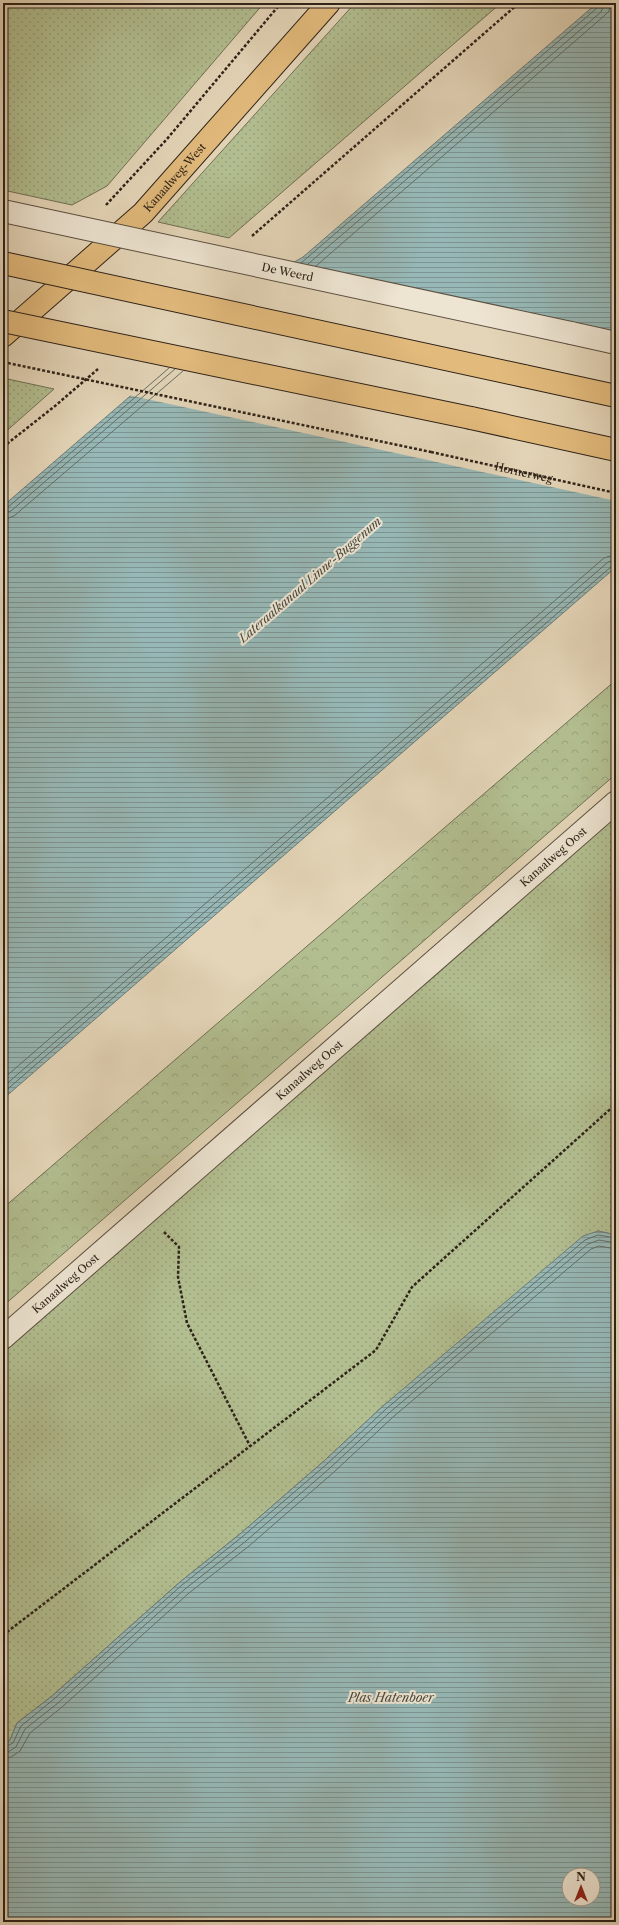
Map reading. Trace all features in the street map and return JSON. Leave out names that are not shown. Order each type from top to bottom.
[{"type":"main road","name":"Kanaalweg-West","points":[[3,336],[143,213],[329,3]]},
{"type":"main road","points":[[3,263],[616,396]]},
{"type":"main road","points":[[3,321],[471,418],[616,450]]},
{"type":"street","name":"De Weerd","points":[[3,211],[616,343]]},
{"type":"street","name":"Kanaalweg Oost","points":[[3,1338],[616,802]]},
{"type":"path","points":[[101,210],[166,139],[281,3]]},
{"type":"path","points":[[250,237],[519,3]]},
{"type":"path","name":"Hornerweg","points":[[3,362],[431,452],[616,493]]},
{"type":"path","points":[[3,447],[55,406],[103,365]]},
{"type":"path","points":[[3,1635],[376,1350],[412,1287],[616,1104]]},
{"type":"path","points":[[179,1247],[178,1277],[187,1323],[250,1446]]},
{"type":"green space","points":[[3,3],[264,3],[107,186],[72,205],[3,190]]},
{"type":"green space","points":[[355,3],[501,3],[229,238],[158,222]]},
{"type":"green space","points":[[3,378],[54,389],[3,434]]},
{"type":"green space","points":[[616,680],[616,774],[3,1306],[3,1208]]},
{"type":"green space","points":[[616,816],[616,1235],[598,1231],[383,1406],[324,1461],[240,1534],[180,1582],[52,1696],[17,1723],[10,1740],[3,1745],[3,1353]]},
{"type":"water","name":"Lateraalkanaal Linne-Buggenum","points":[[597,3],[616,3],[616,567],[3,1099],[3,506],[268,277],[303,257]]},
{"type":"water","name":"Plas Hatenboer","points":[[598,1231],[616,1235],[616,1922],[3,1922],[3,1745],[10,1740],[17,1723],[52,1696],[180,1582],[240,1534],[324,1461],[383,1406],[583,1236]]},
{"type":"pier","points":[[291,261],[616,332],[616,501],[128,395],[266,276]]}]
